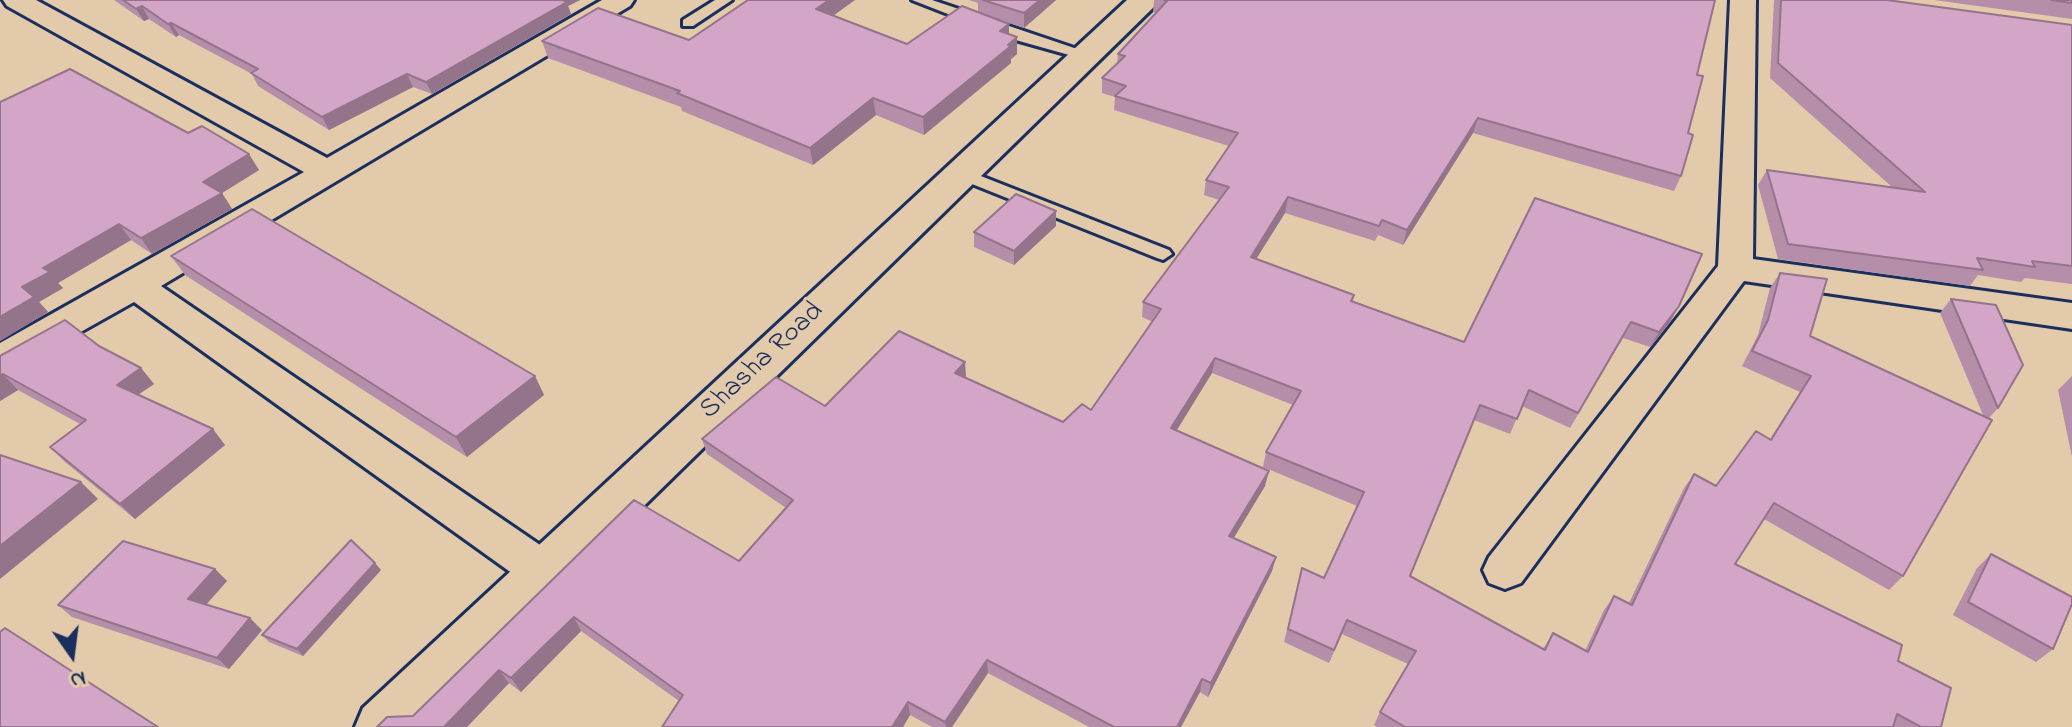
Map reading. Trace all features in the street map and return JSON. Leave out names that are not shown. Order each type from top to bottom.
[{"type":"street","points":[[16,0],[328,172]]},
{"type":"street","points":[[0,360],[135,285],[621,0]]},
{"type":"street","name":"Shasha Road","points":[[383,727],[543,571],[1145,0]]},
{"type":"street","points":[[1505,570],[1735,268],[1743,0]]},
{"type":"street","points":[[1735,268],[2072,316]]},
{"type":"street","points":[[135,285],[543,571]]},
{"type":"lane","points":[[688,23],[725,0]]},
{"type":"lane","points":[[919,0],[1017,36],[1087,55]]},
{"type":"lane","points":[[963,174],[1163,254]]},
{"type":"building","points":[[123,0],[567,2],[426,82],[407,74],[322,117],[251,73],[258,69],[168,24],[142,6],[136,9]]},
{"type":"building","points":[[748,0],[829,0],[816,9],[907,44],[962,6],[1009,24],[1000,31],[1017,37],[1008,45],[1011,46],[923,117],[873,98],[810,148],[677,93],[680,91],[542,41],[598,8],[689,40]]},
{"type":"building","points":[[983,0],[1040,0],[1024,13]]},
{"type":"building","points":[[1164,0],[1715,0],[1697,75],[1703,76],[1688,133],[1693,135],[1681,176],[1478,118],[1407,230],[1382,220],[1379,226],[1288,197],[1251,257],[1354,295],[1351,301],[1464,342],[1535,198],[1702,254],[1679,306],[1659,332],[1631,322],[1578,413],[1529,390],[1517,419],[1480,405],[1410,576],[1545,650],[1553,633],[1588,652],[1614,596],[1632,605],[1694,474],[1716,486],[1756,431],[1771,440],[1811,376],[1752,351],[1768,320],[1780,273],[1827,279],[1810,336],[1992,420],[1903,576],[1774,503],[1735,564],[1902,645],[1898,661],[1951,688],[1941,727],[1921,727],[1897,714],[1893,727],[1405,727],[1380,712],[1416,651],[1347,620],[1334,650],[1288,629],[1302,568],[1324,578],[1364,492],[1266,452],[1301,391],[1215,358],[1171,428],[1269,471],[1229,536],[1276,557],[1211,683],[1202,679],[1177,727],[1114,727],[987,660],[945,722],[908,702],[892,727],[662,727],[683,695],[574,617],[511,678],[499,670],[444,727],[377,727],[387,717],[413,716],[634,500],[739,561],[793,500],[702,439],[776,377],[825,406],[899,331],[965,362],[955,373],[1063,422],[1082,404],[1091,410],[1161,309],[1143,302],[1229,187],[1206,180],[1238,133],[1115,96],[1126,86],[1102,78],[1125,56],[1118,54],[1167,1]]},
{"type":"building","points":[[1781,0],[1887,0],[2072,25],[2072,266],[2032,261],[2035,267],[1977,258],[1983,270],[1788,244],[1767,170],[1925,192],[1778,63]]},
{"type":"building","points":[[70,69],[188,133],[202,126],[249,154],[203,182],[222,193],[141,238],[119,224],[43,268],[50,272],[22,287],[34,297],[0,317],[0,102]]},
{"type":"building","points":[[1016,194],[1056,211],[1014,251],[974,232]]},
{"type":"building","points":[[252,209],[535,376],[456,437],[171,256]]},
{"type":"building","points":[[1951,299],[1996,305],[2023,365],[1998,408]]},
{"type":"building","points":[[65,320],[99,346],[141,368],[117,385],[213,429],[120,504],[50,447],[86,420],[3,374],[0,376],[0,356]]},
{"type":"building","points":[[0,455],[81,482],[0,546]]},
{"type":"building","points":[[351,540],[375,563],[297,649],[262,635]]},
{"type":"building","points":[[123,541],[215,569],[188,599],[250,618],[217,658],[58,605]]},
{"type":"building","points":[[1991,554],[2072,597],[2072,604],[2053,649],[1968,602]]},
{"type":"building","points":[[5,628],[158,727],[0,727],[0,632]]}]
